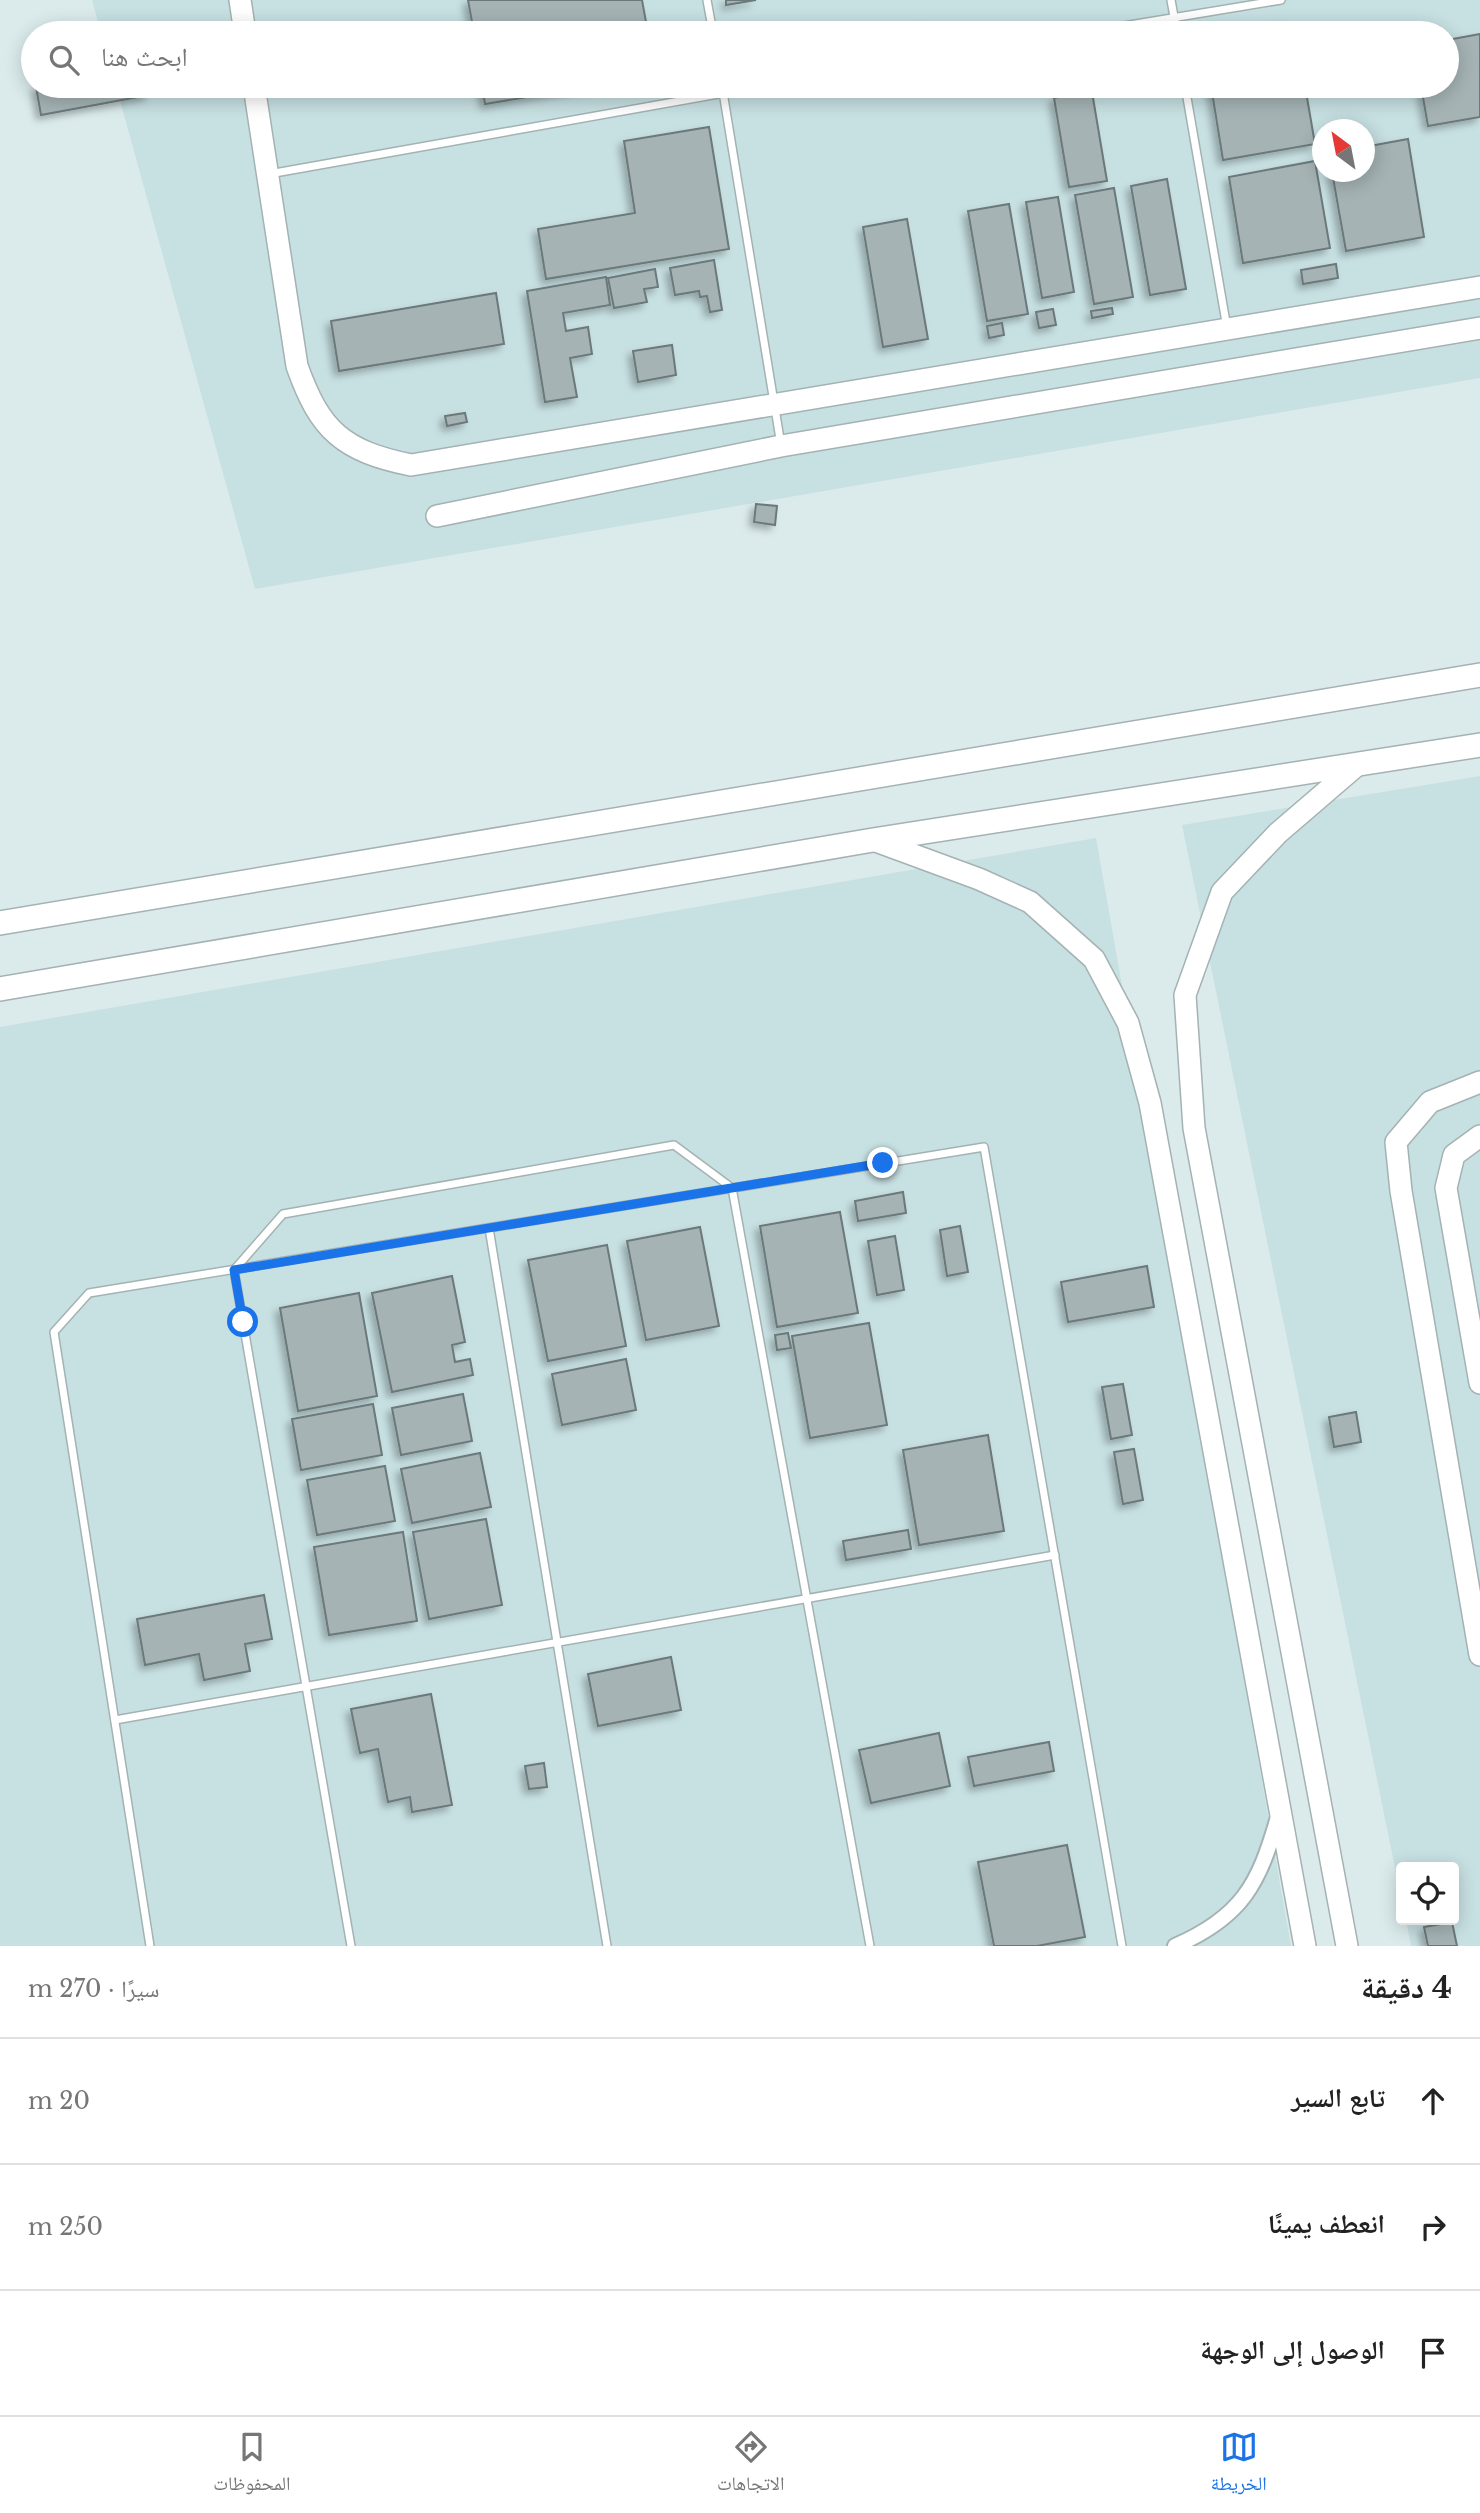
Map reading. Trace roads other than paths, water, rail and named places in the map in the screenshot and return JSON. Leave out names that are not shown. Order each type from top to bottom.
[{"type":"main road","points":[[0,923],[1480,675]]},
{"type":"main road","points":[[0,989],[873,840],[1480,745]]},
{"type":"street","points":[[240,0],[243,21]]},
{"type":"street","points":[[256,98],[297,366],[310,404],[336,436],[371,457],[411,465],[1480,287]]},
{"type":"street","points":[[437,516],[781,446],[1480,328]]},
{"type":"street","points":[[1347,1946],[1194,1128],[1185,995],[1222,892],[1278,833],[1356,766]]},
{"type":"street","points":[[873,840],[979,879],[1030,902],[1094,959],[1128,1023],[1150,1103],[1305,1946]]},
{"type":"street","points":[[1480,1082],[1430,1102],[1396,1142],[1401,1191],[1480,1655]]},
{"type":"street","points":[[1480,1136],[1454,1155],[1446,1188],[1480,1382]]},
{"type":"street","points":[[1237,1568],[1275,1561]]},
{"type":"street","points":[[1175,1946],[1200,1935],[1226,1917],[1248,1895],[1265,1864],[1281,1805]]},
{"type":"lane","points":[[708,0],[711,21]]},
{"type":"lane","points":[[1171,0],[1175,21]]},
{"type":"lane","points":[[1156,21],[1281,0]]},
{"type":"lane","points":[[268,174],[674,98]]},
{"type":"lane","points":[[724,98],[781,446]]},
{"type":"lane","points":[[1187,98],[1227,329]]},
{"type":"lane","points":[[234,1270],[284,1214],[674,1145],[732,1188],[870,1946]]},
{"type":"lane","points":[[150,1946],[54,1332],[89,1293],[984,1147],[1122,1946]]},
{"type":"lane","points":[[489,1228],[607,1946]]},
{"type":"lane","points":[[234,1270],[351,1946]]},
{"type":"lane","points":[[115,1720],[1055,1555]]}]
